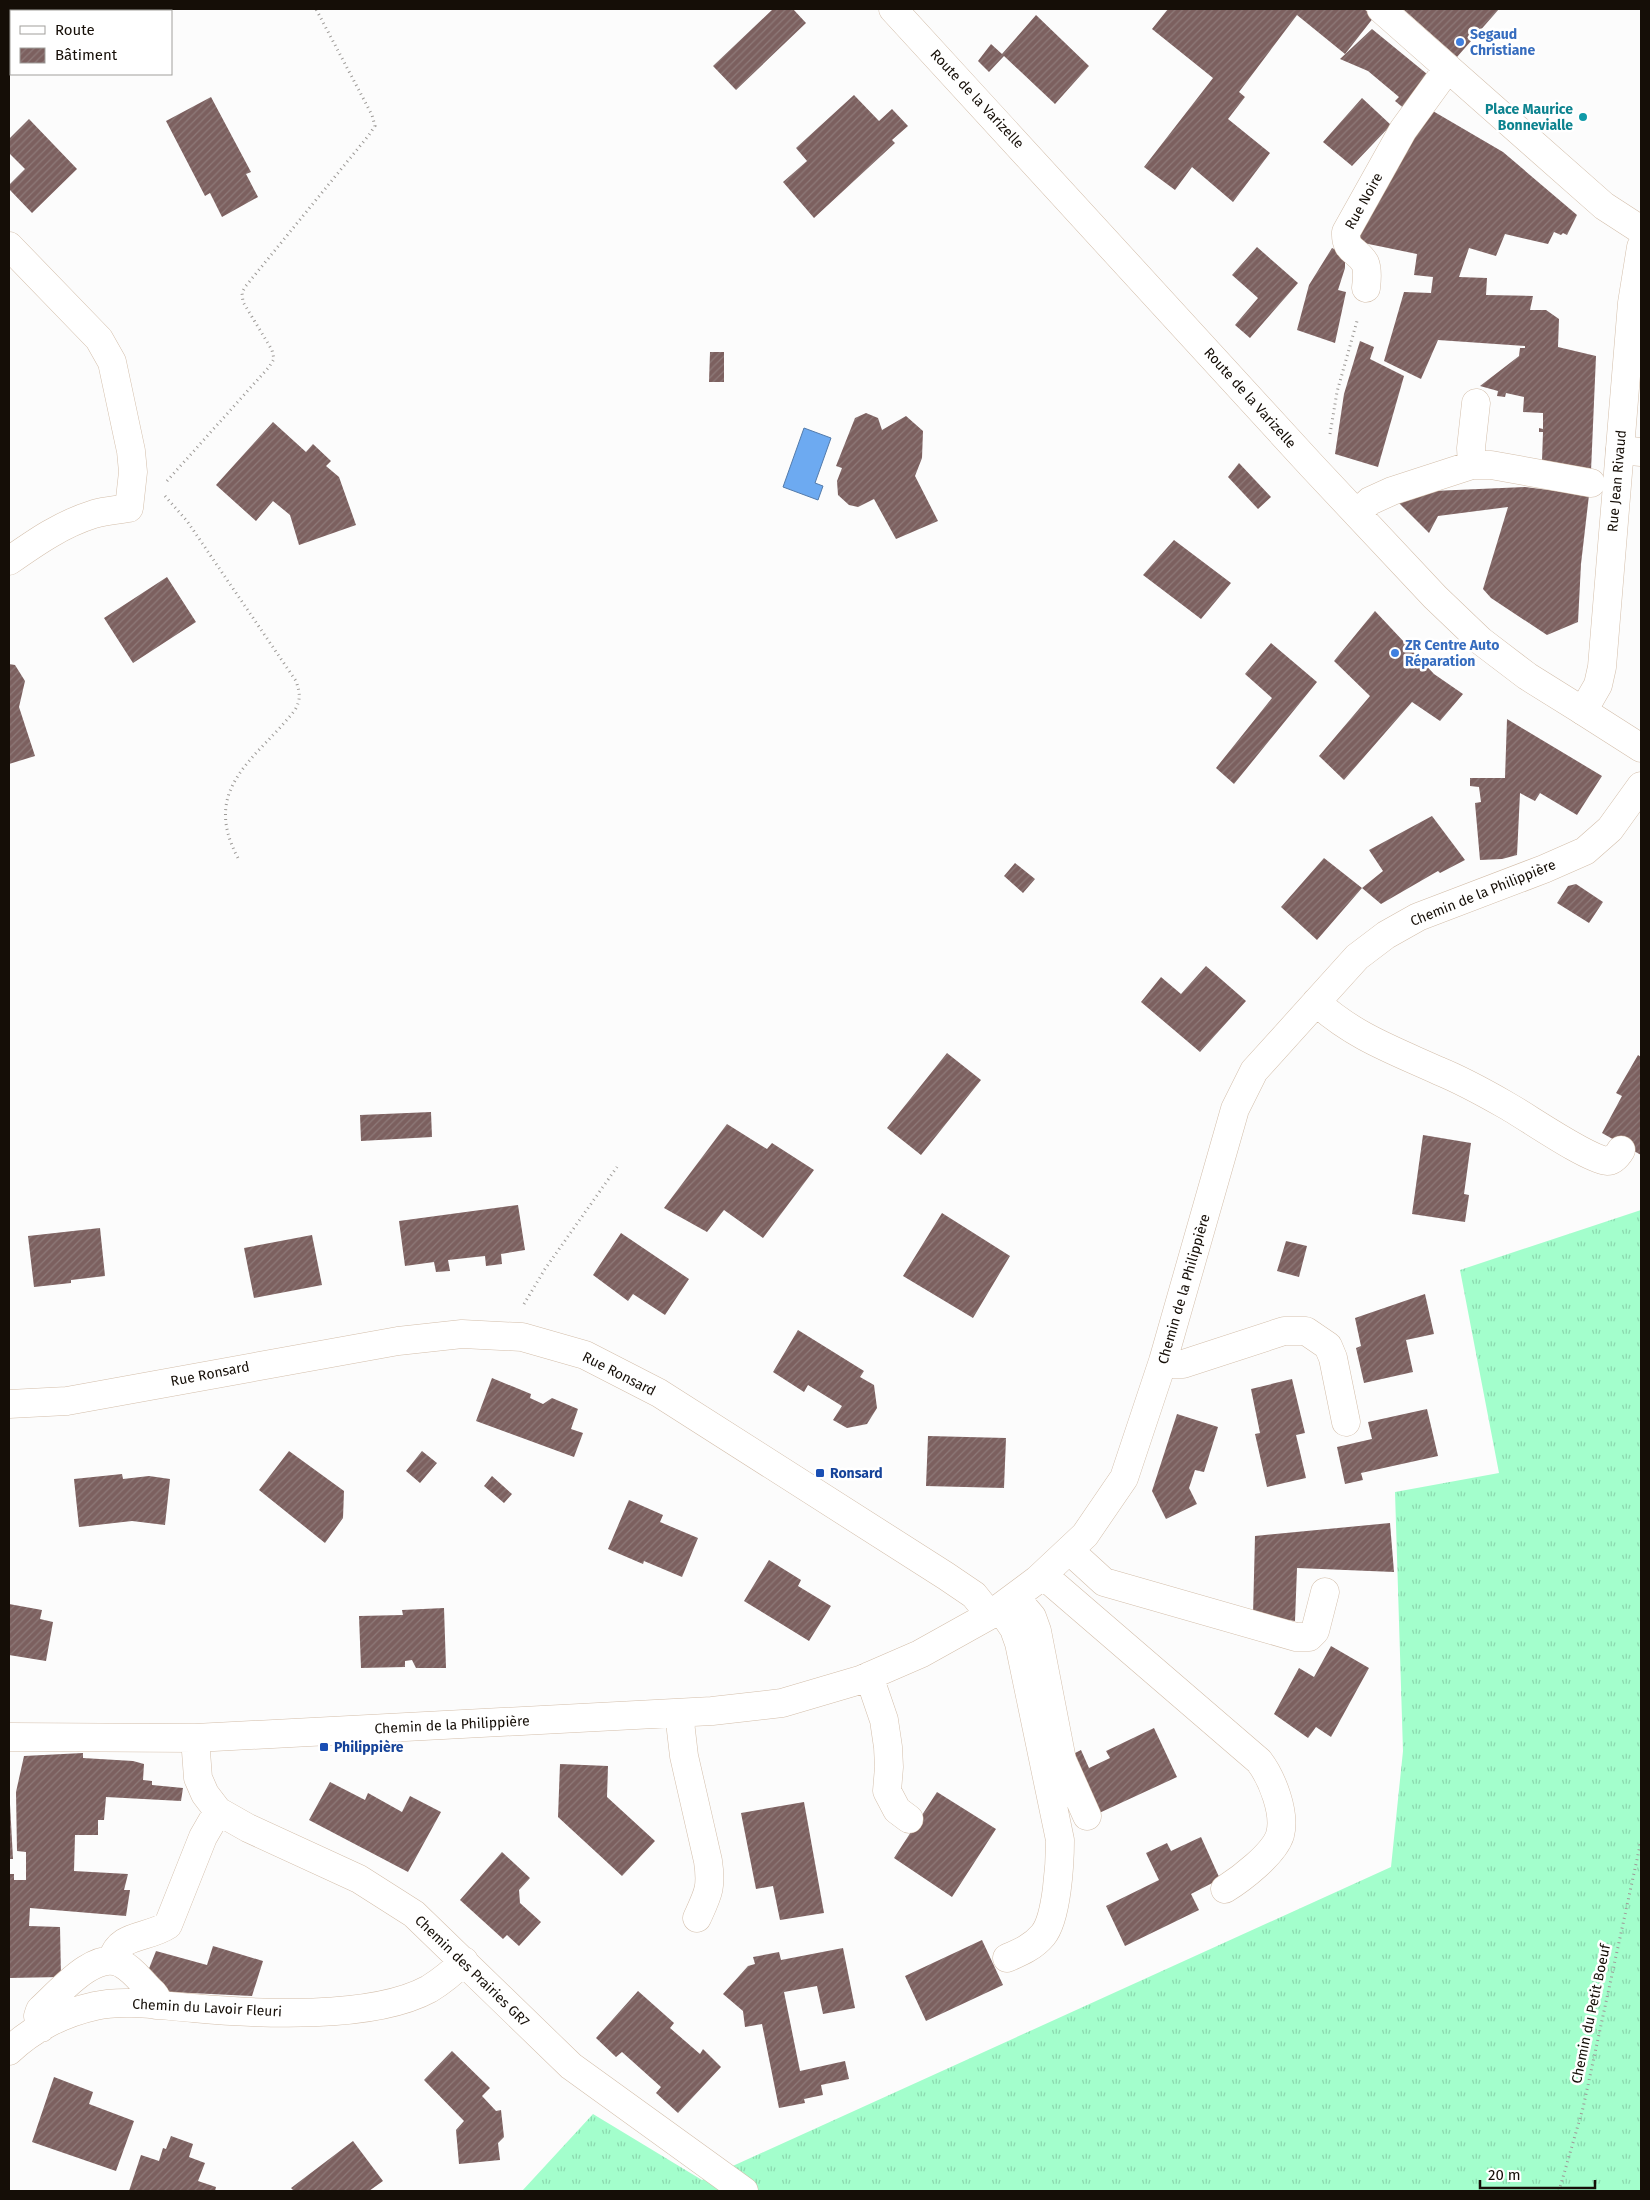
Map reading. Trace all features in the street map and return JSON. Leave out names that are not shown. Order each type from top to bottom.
[{"type":"street","name":"Route de la Varizelle","points":[[893,9],[1420,581],[1481,641],[1527,676],[1641,748]]},
{"type":"street","points":[[1381,9],[1604,206],[1641,230]]},
{"type":"street","name":"Rue Noire","points":[[1366,288],[1367,273],[1365,263],[1348,246],[1346,232],[1403,130],[1448,68]]},
{"type":"street","points":[[9,246],[99,339],[112,362],[130,451],[132,472],[129,508],[96,513],[71,522],[49,534],[9,561]]},
{"type":"street","name":"Rue Jean Rivaud","points":[[1583,711],[1598,685],[1602,667],[1631,451],[1632,303],[1641,247]]},
{"type":"street","points":[[1472,465],[1471,448],[1476,403]]},
{"type":"street","points":[[1357,513],[1370,502],[1392,491],[1472,465],[1491,465],[1591,483]]},
{"type":"street","name":"Chemin de la Philippière","points":[[9,1737],[194,1738],[679,1713],[782,1703],[869,1676],[920,1654],[1002,1607],[1043,1575],[1085,1535],[1124,1478],[1163,1362],[1235,1109],[1254,1071],[1357,957],[1386,935],[1418,917],[1544,869],[1585,851],[1610,829],[1641,786]]},
{"type":"street","points":[[1316,1002],[1340,1023],[1360,1035],[1442,1072],[1494,1099],[1584,1151],[1608,1161],[1615,1159],[1622,1150]]},
{"type":"street","points":[[1163,1362],[1182,1364],[1284,1331],[1306,1331],[1328,1346],[1333,1358],[1346,1422]]},
{"type":"street","name":"Rue Ronsard","points":[[9,1404],[67,1401],[398,1341],[462,1334],[517,1336],[585,1355],[659,1393],[974,1595],[1002,1607]]},
{"type":"street","points":[[1069,1550],[1104,1582],[1296,1637],[1308,1637],[1315,1631],[1325,1592]]},
{"type":"street","points":[[1043,1575],[1259,1760],[1268,1772],[1274,1786],[1280,1818],[1280,1835],[1272,1848],[1242,1878],[1224,1889]]},
{"type":"street","points":[[1002,1607],[1032,1617],[1037,1631],[1062,1760],[1087,1816]]},
{"type":"street","points":[[1002,1607],[1019,1643],[1060,1840],[1060,1871],[1057,1889],[1044,1934],[1028,1949],[1007,1958]]},
{"type":"street","points":[[869,1676],[884,1720],[889,1767],[886,1784],[887,1791],[897,1810],[909,1819]]},
{"type":"street","points":[[679,1713],[684,1756],[708,1861],[710,1878],[709,1892],[697,1918]]},
{"type":"street","name":"Chemin des Prairies GR7","points":[[194,1738],[198,1778],[205,1794],[218,1811],[248,1828],[359,1878],[414,1914],[571,2066],[744,2191]]},
{"type":"street","points":[[112,1960],[119,1945],[128,1940],[158,1932],[168,1925],[203,1837],[218,1811]]},
{"type":"street","points":[[41,2028],[38,2016],[40,2010],[84,1970],[97,1962],[112,1960],[122,1963],[153,1993],[156,1997],[156,2005]]},
{"type":"street","name":"Chemin du Lavoir Fleuri","points":[[9,2051],[19,2041],[56,2019],[96,2005],[138,2003],[235,2012],[296,2012],[354,2009],[399,2000],[427,1990],[450,1976],[464,1961]]},
{"type":"path","points":[[129,508],[159,488],[178,470],[269,367],[274,359],[272,350],[243,302],[242,293],[245,286],[369,136],[375,126],[372,115],[316,9]]},
{"type":"path","points":[[1331,432],[1337,392],[1366,288]]},
{"type":"path","points":[[159,488],[187,521],[296,681],[300,691],[300,700],[296,710],[241,771],[228,792],[226,806],[227,827],[238,858]]},
{"type":"path","points":[[517,1336],[522,1308],[528,1295],[617,1167]]},
{"type":"path","name":"Chemin du Petit Boeuf","points":[[1559,2191],[1583,2108],[1641,1841]]},
{"type":"green space","points":[[1641,1210],[1641,2191],[522,2191],[593,2114],[702,2180],[1391,1867],[1403,1751],[1395,1492],[1499,1473],[1460,1270]]},
{"type":"water","points":[[804,428],[831,438],[815,483],[823,486],[818,500],[783,487]]},
{"type":"building","points":[[773,9],[793,9],[806,23],[736,90],[713,66]]},
{"type":"building","points":[[1168,9],[1364,9],[1374,17],[1345,54],[1297,15],[1239,92],[1245,97],[1228,119],[1270,153],[1233,202],[1192,167],[1175,190],[1144,167],[1213,78],[1152,29]]},
{"type":"building","points":[[1403,9],[1499,9],[1457,57]]},
{"type":"building","points":[[1036,15],[1089,66],[1055,104],[1004,56],[989,72],[978,61],[991,44],[1002,54]]},
{"type":"building","points":[[1372,29],[1427,74],[1406,110],[1395,101],[1399,97],[1368,71],[1340,59]]},
{"type":"building","points":[[854,95],[879,121],[892,109],[908,126],[892,140],[895,143],[814,218],[783,182],[807,161],[796,148]]},
{"type":"building","points":[[211,97],[251,172],[246,174],[258,197],[222,217],[210,193],[205,196],[166,121]]},
{"type":"building","points":[[1362,98],[1391,125],[1352,166],[1323,142]]},
{"type":"building","points":[[1426,107],[1503,152],[1577,215],[1567,235],[1554,232],[1548,244],[1505,234],[1496,256],[1469,248],[1459,277],[1487,278],[1486,295],[1533,296],[1530,310],[1546,310],[1559,319],[1558,347],[1596,356],[1591,471],[1542,461],[1543,432],[1539,432],[1539,428],[1543,429],[1543,413],[1523,412],[1524,397],[1506,393],[1505,397],[1497,396],[1498,391],[1480,386],[1519,356],[1520,348],[1525,348],[1525,346],[1438,340],[1421,379],[1384,361],[1404,292],[1431,293],[1433,277],[1414,275],[1417,254],[1354,241]]},
{"type":"building","points":[[29,119],[77,169],[32,213],[9,189],[9,185],[25,169],[9,153],[9,139]]},
{"type":"building","points":[[1257,247],[1298,283],[1250,338],[1235,325],[1258,298],[1232,275]]},
{"type":"building","points":[[1332,248],[1345,254],[1345,268],[1338,290],[1346,292],[1335,343],[1297,330],[1309,285]]},
{"type":"building","points":[[1360,341],[1374,347],[1370,359],[1404,376],[1378,467],[1335,454],[1344,394]]},
{"type":"building","points":[[710,352],[724,352],[724,382],[709,382]]},
{"type":"building","points":[[866,413],[878,418],[882,430],[906,416],[923,431],[922,458],[915,476],[938,521],[896,539],[874,499],[858,507],[849,505],[838,495],[837,481],[842,468],[836,466],[855,418]]},
{"type":"building","points":[[273,422],[306,452],[313,444],[331,461],[326,466],[339,477],[356,525],[299,545],[290,515],[273,501],[256,521],[216,485]]},
{"type":"building","points":[[1239,463],[1271,497],[1258,509],[1228,477]]},
{"type":"building","points":[[1525,487],[1589,495],[1581,564],[1578,622],[1547,635],[1491,598],[1483,589],[1508,507],[1438,516],[1429,533],[1397,501],[1433,491]]},
{"type":"building","points":[[1174,540],[1231,583],[1201,619],[1143,575]]},
{"type":"building","points":[[167,577],[196,622],[133,663],[104,618]]},
{"type":"building","points":[[1375,611],[1434,674],[1463,694],[1440,721],[1412,702],[1344,780],[1319,756],[1370,696],[1334,661]]},
{"type":"building","points":[[1271,643],[1317,682],[1234,784],[1216,768],[1272,698],[1245,674]]},
{"type":"building","points":[[9,664],[15,665],[25,681],[19,707],[35,756],[9,764]]},
{"type":"building","points":[[1507,719],[1602,776],[1577,815],[1540,793],[1535,801],[1520,793],[1517,855],[1502,859],[1480,860],[1475,803],[1481,802],[1479,787],[1470,786],[1470,778],[1505,778]]},
{"type":"building","points":[[1432,816],[1465,860],[1440,873],[1438,871],[1381,904],[1362,888],[1383,871],[1369,850]]},
{"type":"building","points":[[1324,858],[1362,888],[1317,940],[1281,907]]},
{"type":"building","points":[[1015,863],[1035,879],[1023,893],[1004,876]]},
{"type":"building","points":[[1576,884],[1603,902],[1589,923],[1557,903],[1568,886]]},
{"type":"building","points":[[1206,966],[1246,1001],[1200,1052],[1141,1002],[1161,977],[1181,994]]},
{"type":"building","points":[[947,1053],[981,1080],[921,1155],[887,1128]]},
{"type":"building","points":[[1638,1055],[1641,1057],[1641,1155],[1602,1133],[1622,1096],[1616,1093]]},
{"type":"building","points":[[431,1112],[432,1137],[361,1141],[360,1115]]},
{"type":"building","points":[[727,1124],[767,1149],[772,1143],[814,1170],[763,1238],[724,1210],[707,1232],[664,1208]]},
{"type":"building","points":[[1423,1135],[1471,1143],[1464,1194],[1469,1195],[1465,1222],[1412,1214]]},
{"type":"building","points":[[518,1205],[525,1250],[501,1254],[502,1264],[486,1266],[485,1256],[448,1260],[450,1271],[436,1272],[434,1262],[405,1266],[399,1221]]},
{"type":"building","points":[[942,1213],[1010,1256],[973,1318],[903,1276]]},
{"type":"building","points":[[100,1228],[105,1276],[71,1280],[71,1283],[34,1287],[28,1236]]},
{"type":"building","points":[[621,1233],[689,1279],[665,1315],[633,1294],[628,1301],[593,1275]]},
{"type":"building","points":[[312,1235],[322,1285],[254,1298],[244,1248]]},
{"type":"building","points":[[1286,1241],[1307,1246],[1299,1277],[1277,1271]]},
{"type":"building","points":[[1425,1294],[1434,1334],[1406,1340],[1413,1372],[1364,1383],[1356,1348],[1361,1346],[1355,1318]]},
{"type":"building","points":[[798,1330],[864,1371],[860,1377],[874,1385],[877,1408],[867,1424],[847,1428],[833,1420],[842,1406],[808,1385],[804,1392],[773,1372]]},
{"type":"building","points":[[492,1378],[531,1394],[530,1398],[543,1404],[552,1398],[578,1409],[571,1429],[583,1433],[574,1457],[476,1421]]},
{"type":"building","points":[[1292,1379],[1305,1433],[1296,1435],[1306,1478],[1267,1487],[1255,1434],[1260,1433],[1251,1389]]},
{"type":"building","points":[[1427,1409],[1438,1456],[1361,1473],[1363,1480],[1345,1484],[1337,1447],[1372,1439],[1368,1422]]},
{"type":"building","points":[[1177,1414],[1218,1427],[1204,1472],[1195,1470],[1189,1488],[1197,1504],[1166,1519],[1152,1491]]},
{"type":"building","points":[[928,1436],[1006,1438],[1004,1488],[926,1486]]},
{"type":"building","points":[[289,1451],[344,1491],[343,1518],[325,1543],[259,1490]]},
{"type":"building","points":[[422,1451],[437,1463],[420,1483],[406,1471]]},
{"type":"building","points":[[122,1474],[123,1479],[149,1476],[170,1479],[165,1525],[132,1521],[79,1527],[74,1479]]},
{"type":"building","points":[[492,1476],[512,1494],[504,1503],[484,1486]]},
{"type":"building","points":[[629,1500],[663,1515],[660,1522],[698,1538],[682,1577],[644,1561],[643,1564],[608,1549]]},
{"type":"building","points":[[1390,1523],[1394,1572],[1297,1568],[1295,1621],[1253,1615],[1255,1536]]},
{"type":"building","points":[[769,1560],[801,1580],[798,1586],[831,1606],[809,1641],[744,1601]]},
{"type":"building","points":[[9,1604],[42,1610],[40,1619],[53,1622],[46,1661],[9,1655]]},
{"type":"building","points":[[444,1608],[446,1668],[416,1668],[412,1660],[405,1661],[405,1667],[361,1668],[359,1616],[403,1615],[402,1610]]},
{"type":"building","points":[[1331,1646],[1369,1668],[1331,1737],[1316,1727],[1308,1738],[1274,1714],[1299,1668],[1314,1677]]},
{"type":"building","points":[[1154,1728],[1177,1777],[1097,1814],[1069,1756],[1081,1750],[1089,1768],[1110,1758],[1106,1751]]},
{"type":"building","points":[[83,1753],[83,1758],[133,1761],[144,1764],[143,1780],[152,1781],[152,1785],[183,1788],[181,1801],[106,1797],[104,1820],[98,1820],[98,1835],[75,1835],[74,1871],[128,1874],[124,1890],[130,1890],[126,1916],[30,1908],[29,1926],[60,1927],[61,1977],[9,1978],[9,1874],[14,1874],[14,1880],[26,1880],[26,1852],[17,1851],[16,1792],[24,1756]]},
{"type":"building","points":[[560,1764],[608,1766],[607,1797],[655,1841],[622,1876],[558,1817]]},
{"type":"building","points":[[330,1782],[365,1800],[368,1793],[402,1812],[410,1796],[441,1812],[408,1872],[309,1820]]},
{"type":"building","points":[[937,1792],[996,1829],[952,1897],[894,1858]]},
{"type":"building","points":[[804,1802],[824,1913],[780,1920],[773,1886],[756,1889],[741,1813]]},
{"type":"building","points":[[10,1804],[13,1859],[9,1859]]},
{"type":"building","points":[[1201,1837],[1220,1879],[1191,1894],[1199,1910],[1125,1946],[1106,1906],[1159,1880],[1146,1853],[1167,1843],[1171,1851]]},
{"type":"building","points":[[502,1852],[530,1878],[519,1890],[520,1903],[541,1922],[519,1946],[507,1935],[503,1939],[460,1900]]},
{"type":"building","points":[[982,1940],[1003,1985],[926,2021],[905,1976]]},
{"type":"building","points":[[213,1946],[263,1961],[252,1996],[170,1992],[146,1976],[156,1951],[207,1965]]},
{"type":"building","points":[[843,1948],[855,2008],[823,2014],[817,1986],[784,1992],[800,2071],[845,2061],[849,2079],[821,2085],[823,2095],[804,2099],[805,2103],[779,2108],[762,2024],[745,2027],[743,2011],[723,1994],[748,1966],[755,1964],[753,1957],[779,1952],[781,1960]]},
{"type":"building","points":[[638,1991],[674,2023],[670,2028],[700,2054],[703,2049],[721,2067],[678,2113],[656,2093],[661,2087],[622,2052],[616,2057],[596,2038]]},
{"type":"building","points":[[452,2051],[490,2088],[482,2096],[496,2111],[501,2110],[504,2137],[498,2143],[500,2160],[459,2164],[456,2130],[464,2121],[424,2080]]},
{"type":"building","points":[[54,2077],[93,2092],[89,2104],[134,2121],[116,2171],[32,2142]]},
{"type":"building","points":[[171,2136],[193,2144],[189,2157],[205,2163],[198,2181],[216,2187],[215,2191],[129,2191],[141,2155],[159,2161],[163,2148],[166,2149]]},
{"type":"building","points":[[353,2141],[383,2181],[369,2191],[294,2191],[291,2188]]},
{"type":"place","name":"Segaud Christiane","points":[[1460,42]]},
{"type":"place","name":"Place Maurice Bonnevialle","points":[[1583,117]]},
{"type":"place","name":"ZR Centre Auto Réparation","points":[[1395,653]]},
{"type":"place","name":"Ronsard","points":[[820,1473]]},
{"type":"place","name":"Philippière","points":[[324,1747]]}]
